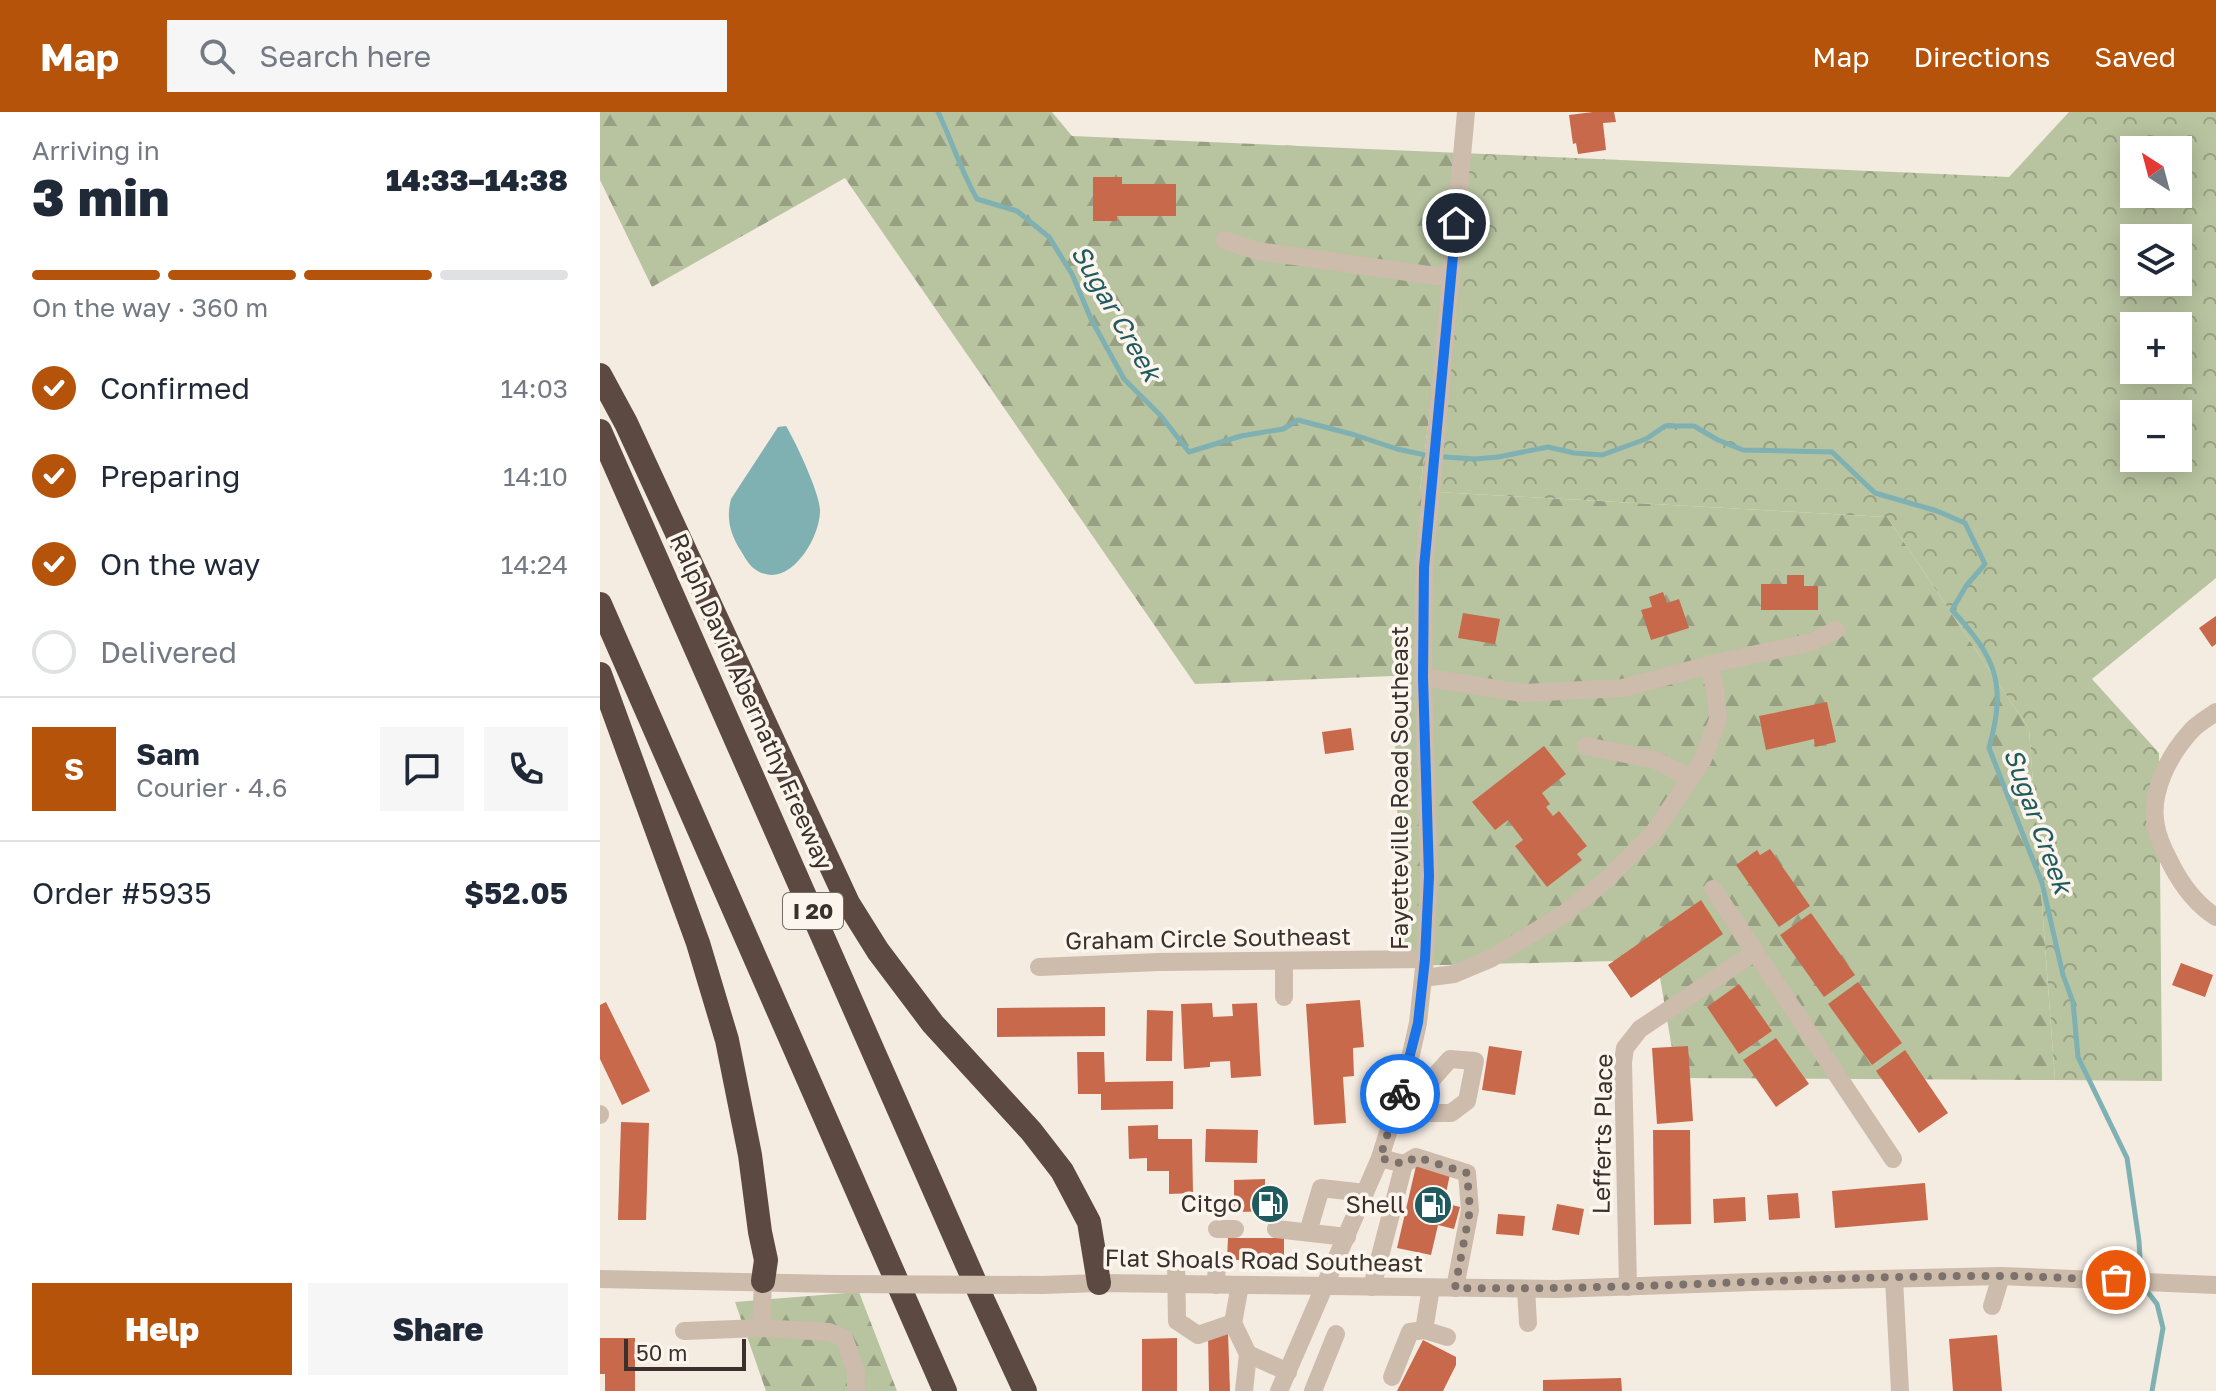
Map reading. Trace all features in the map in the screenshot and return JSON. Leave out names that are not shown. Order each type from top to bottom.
[{"type":"highway","points":[[600,375],[626,423],[848,903],[878,951],[933,1024],[1031,1131],[1062,1171],[1089,1222],[1099,1283]]},
{"type":"highway","name":"Ralph David Abernathy Freeway","points":[[600,431],[1025,1391]]},
{"type":"highway","points":[[600,604],[945,1391]]},
{"type":"highway","points":[[600,674],[698,943],[727,1040],[750,1155],[766,1260],[763,1281]]},
{"type":"street","name":"Fayetteville Road Southeast","points":[[1283,1386],[1380,1158],[1407,1072],[1418,1023],[1429,876],[1423,677],[1424,568],[1466,112]]},
{"type":"street","points":[[1224,240],[1258,251],[1450,278]]},
{"type":"street","points":[[1423,677],[1522,693],[1623,688],[1709,664],[1812,642],[1836,630]]},
{"type":"street","points":[[1423,978],[1454,974],[1490,959],[1564,914],[1605,881],[1654,832],[1702,761],[1718,720],[1709,664]]},
{"type":"street","points":[[2216,712],[2192,729],[2168,764],[2155,799],[2155,826],[2171,863],[2192,896],[2216,917]]},
{"type":"street","points":[[1586,746],[1656,760],[1691,778]]},
{"type":"street","points":[[1713,889],[1893,1159]]},
{"type":"street","name":"Lefferts Place","points":[[1628,1287],[1625,1048],[1640,1029],[1755,952]]},
{"type":"street","name":"Graham Circle Southeast","points":[[1039,967],[1159,962],[1425,959]]},
{"type":"street","points":[[1284,961],[1284,997]]},
{"type":"street","points":[[1395,1110],[1416,1113]]},
{"type":"street","points":[[1380,1158],[1404,1164],[1416,1157],[1467,1173],[1470,1210],[1455,1288]]},
{"type":"street","points":[[1372,1287],[1404,1164]]},
{"type":"street","points":[[1308,1232],[1321,1188],[1365,1193]]},
{"type":"street","points":[[1276,1229],[1347,1237]]},
{"type":"street","points":[[1176,1259],[1177,1321],[1198,1335],[1233,1323]]},
{"type":"street","points":[[1216,1285],[1217,1260]]},
{"type":"street","points":[[1992,1306],[2001,1276]]},
{"type":"street","name":"Flat Shoals Road Southeast","points":[[600,1279],[836,1284],[1099,1283],[1526,1289],[2001,1276],[2216,1285]]},
{"type":"street","points":[[1894,1279],[1900,1391]]},
{"type":"street","points":[[761,1328],[763,1281]]},
{"type":"street","points":[[1240,1285],[1233,1323],[1248,1354],[1283,1386]]},
{"type":"street","points":[[1392,1377],[1417,1331],[1431,1288]]},
{"type":"street","points":[[1526,1289],[1528,1323]]},
{"type":"street","points":[[684,1331],[761,1328],[829,1332],[844,1338],[856,1372],[856,1391]]},
{"type":"street","points":[[1417,1331],[1447,1337]]},
{"type":"street","points":[[1316,1383],[1336,1334]]},
{"type":"street","points":[[1244,1391],[1248,1354]]},
{"type":"green space","points":[[600,112],[1052,112],[1072,136],[1461,153],[1420,491],[1887,517],[2029,729],[2055,1080],[1677,1078],[1657,960],[1402,966],[1393,676],[1195,684],[845,178],[652,287],[600,180]]},
{"type":"green space","points":[[2069,112],[2216,112],[2216,578],[2092,679],[2159,753],[2162,1081],[2055,1080],[2029,729],[1887,517],[1420,491],[1461,153],[2009,177]]},
{"type":"green space","points":[[859,1292],[897,1391],[766,1391],[735,1302]]},
{"type":"water","points":[[786,426],[812,481],[820,512],[814,537],[798,561],[788,570],[764,574],[752,567],[737,545],[730,526],[731,499],[778,427]]},
{"type":"building","points":[[1614,112],[1616,122],[1603,123],[1606,150],[1578,154],[1576,143],[1573,144],[1569,115]]},
{"type":"building","points":[[1093,177],[1122,177],[1122,184],[1176,184],[1176,216],[1117,216],[1117,221],[1093,221]]},
{"type":"building","points":[[1787,575],[1804,575],[1804,586],[1818,586],[1818,610],[1761,610],[1761,584],[1787,584]]},
{"type":"building","points":[[1663,592],[1667,603],[1679,599],[1689,628],[1651,640],[1641,610],[1652,607],[1649,597]]},
{"type":"building","points":[[1463,613],[1500,619],[1495,644],[1458,638]]},
{"type":"building","points":[[2216,616],[2216,644],[2212,647],[2199,628]]},
{"type":"building","points":[[1827,702],[1836,742],[1815,747],[1814,739],[1766,750],[1759,716]]},
{"type":"building","points":[[1351,728],[1354,750],[1325,754],[1322,732]]},
{"type":"building","points":[[1544,746],[1566,774],[1542,793],[1550,804],[1546,807],[1553,816],[1559,811],[1587,846],[1577,854],[1582,860],[1547,887],[1515,846],[1523,840],[1508,820],[1495,830],[1472,802]]},
{"type":"building","points":[[1770,849],[1810,906],[1779,927],[1736,865],[1757,850],[1760,855]]},
{"type":"building","points":[[1701,900],[1723,934],[1631,998],[1608,965]]},
{"type":"building","points":[[1811,913],[1855,975],[1824,997],[1780,935]]},
{"type":"building","points":[[2181,963],[2213,975],[2205,997],[2172,985]]},
{"type":"building","points":[[1858,982],[1902,1043],[1872,1065],[1828,1004]]},
{"type":"building","points":[[1739,984],[1772,1031],[1739,1054],[1707,1007]]},
{"type":"building","points":[[1360,1000],[1364,1047],[1353,1048],[1354,1076],[1343,1077],[1346,1123],[1314,1125],[1306,1004]]},
{"type":"building","points":[[606,1002],[650,1091],[622,1105],[600,1059],[600,1005]]},
{"type":"building","points":[[1212,1003],[1213,1017],[1233,1016],[1232,1004],[1257,1003],[1261,1076],[1231,1078],[1230,1061],[1210,1062],[1210,1067],[1184,1069],[1181,1004]]},
{"type":"building","points":[[1105,1007],[1105,1036],[997,1037],[997,1008]]},
{"type":"building","points":[[1147,1010],[1173,1011],[1172,1061],[1146,1061]]},
{"type":"building","points":[[1776,1038],[1809,1084],[1776,1107],[1743,1060]]},
{"type":"building","points":[[1489,1046],[1522,1051],[1515,1095],[1482,1090]]},
{"type":"building","points":[[1688,1046],[1693,1121],[1657,1124],[1652,1048]]},
{"type":"building","points":[[1905,1050],[1948,1113],[1919,1133],[1876,1071]]},
{"type":"building","points":[[1077,1052],[1104,1052],[1105,1082],[1173,1081],[1173,1109],[1101,1110],[1101,1094],[1078,1094]]},
{"type":"building","points":[[621,1122],[649,1123],[646,1220],[618,1220]]},
{"type":"building","points":[[1158,1125],[1158,1139],[1192,1139],[1193,1193],[1169,1194],[1169,1171],[1147,1171],[1147,1158],[1129,1159],[1128,1126]]},
{"type":"building","points":[[1206,1129],[1258,1130],[1257,1163],[1205,1162]]},
{"type":"building","points":[[1653,1130],[1690,1130],[1691,1224],[1654,1225]]},
{"type":"building","points":[[1416,1166],[1450,1174],[1444,1203],[1460,1207],[1454,1229],[1438,1225],[1431,1255],[1397,1248]]},
{"type":"building","points":[[1265,1179],[1265,1189],[1281,1189],[1281,1211],[1234,1212],[1234,1180]]},
{"type":"building","points":[[1925,1183],[1928,1220],[1835,1228],[1832,1191]]},
{"type":"building","points":[[1798,1193],[1800,1218],[1769,1220],[1767,1195]]},
{"type":"building","points":[[1745,1197],[1746,1221],[1714,1223],[1713,1199]]},
{"type":"building","points":[[1557,1204],[1584,1209],[1579,1235],[1552,1230]]},
{"type":"building","points":[[1498,1214],[1525,1216],[1523,1236],[1496,1234]]},
{"type":"building","points":[[1228,1238],[1284,1238],[1284,1260],[1227,1260]]},
{"type":"building","points":[[1228,1332],[1230,1391],[1209,1391],[1208,1333]]},
{"type":"building","points":[[1997,1335],[2002,1391],[1953,1391],[1949,1339]]},
{"type":"building","points":[[600,1338],[635,1338],[635,1391],[605,1391],[605,1374],[600,1374]]},
{"type":"building","points":[[1177,1338],[1177,1391],[1142,1391],[1142,1339]]},
{"type":"building","points":[[1423,1340],[1456,1357],[1456,1365],[1443,1391],[1397,1391]]},
{"type":"building","points":[[1621,1378],[1622,1391],[1543,1391],[1543,1380]]},
{"type":"waterway","name":"Sugar Creek","points":[[938,112],[977,199],[1017,211],[1049,237],[1072,274],[1091,319],[1124,379],[1161,416],[1189,452],[1241,436],[1283,429],[1298,420],[1397,449],[1430,456],[1475,459],[1548,447],[1602,455],[1646,439],[1665,426],[1694,426],[1743,450],[1832,452],[1875,493],[1937,511],[1965,523],[1985,564],[1966,586],[1952,610],[1979,643],[1994,673],[1997,706],[1989,748],[2042,883],[2063,975],[2073,1002],[2078,1057],[2127,1158],[2141,1276]]},
{"type":"waterway","name":"Sugar Creek","points":[[2143,1286],[2157,1304],[2163,1328],[2152,1391]]},
{"type":"way so far","points":[[1400,1094],[1380,1158],[1404,1164],[1416,1157],[1467,1173],[1470,1210],[1455,1288],[1556,1289],[2001,1276],[2116,1280]]},
{"type":"place","name":"Citgo","points":[[1270,1204]]},
{"type":"place","name":"Shell","points":[[1433,1205]]},
{"type":"route","points":[[1400,1094],[1418,1023],[1425,959],[1429,876],[1423,677],[1424,568],[1456,223]]}]
